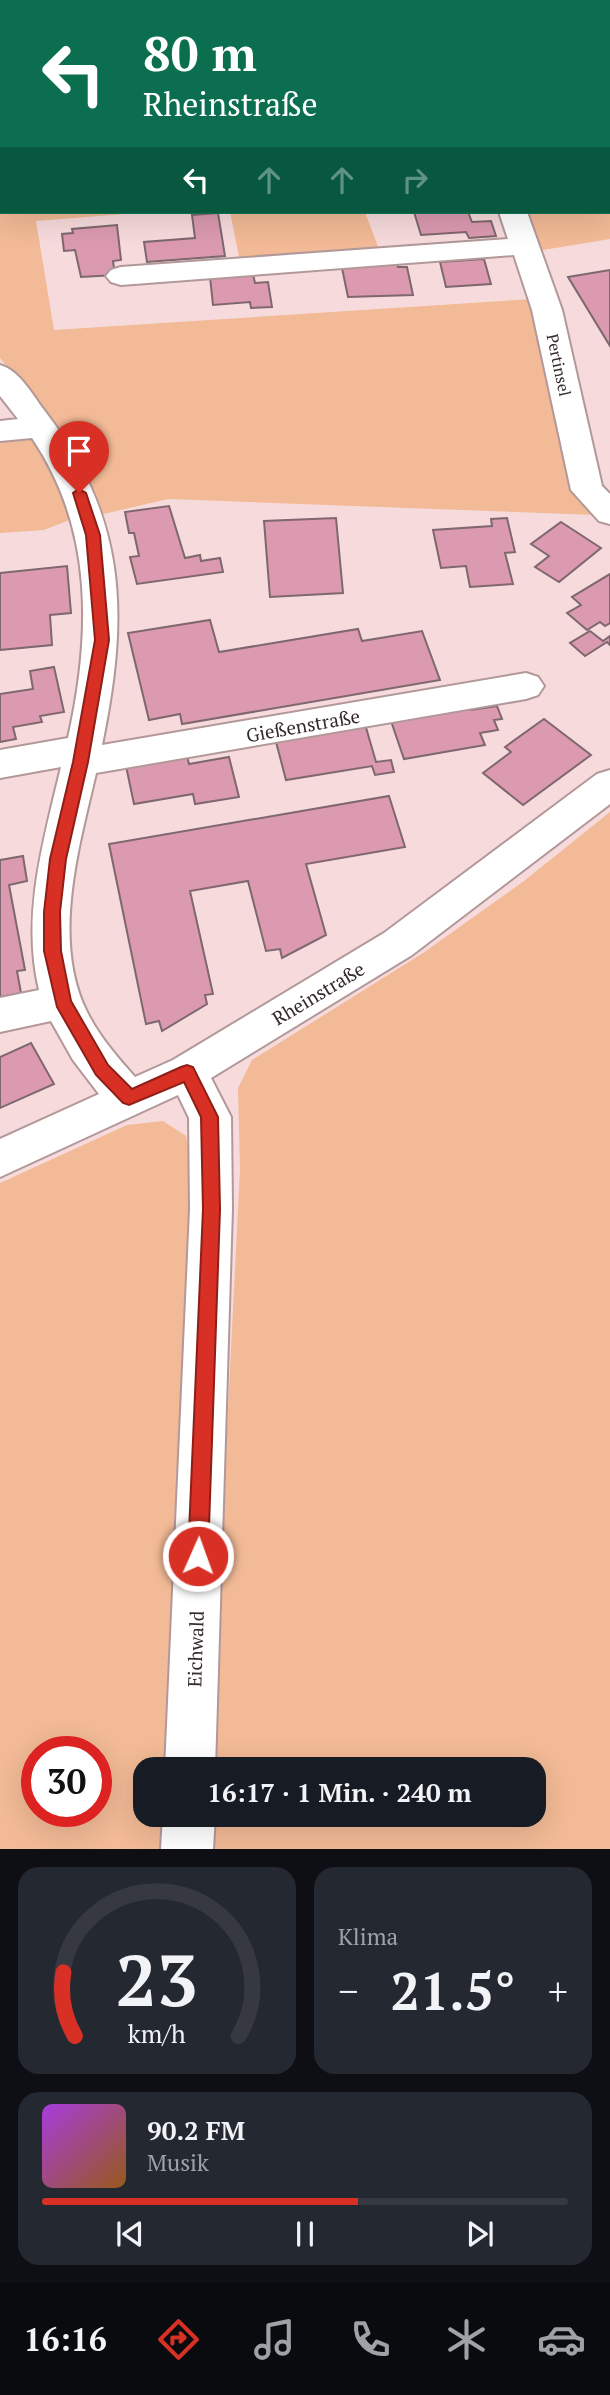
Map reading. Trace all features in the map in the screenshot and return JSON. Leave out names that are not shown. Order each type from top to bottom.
[{"type":"street","name":"Pertinsel","points":[[514,214],[547,310],[587,490],[610,513]]},
{"type":"street","points":[[121,276],[525,246]]},
{"type":"street","points":[[0,375],[42,427],[72,475],[93,535],[102,640],[82,756],[58,859],[52,912],[52,951],[63,1002],[102,1070],[129,1098]]},
{"type":"street","points":[[0,431],[42,427]]},
{"type":"street","name":"Gießenstraße","points":[[0,764],[82,756],[526,687]]},
{"type":"street","name":"Rheinstraße","points":[[0,1158],[187,1072],[398,944],[610,784]]},
{"type":"street","points":[[0,1015],[63,1002]]},
{"type":"street","name":"Eichwald","points":[[187,1072],[210,1117],[211,1209],[190,1757]]},
{"type":"street","points":[[187,1849],[188,1827]]},
{"type":"shaded area","points":[[0,214],[125,214],[36,221],[54,330],[532,299],[594,515],[168,499],[99,515],[37,405],[0,358]]},
{"type":"shaded area","points":[[230,214],[366,214],[380,252],[240,262]]},
{"type":"shaded area","points":[[526,214],[610,214],[610,239],[537,251]]},
{"type":"shaded area","points":[[33,435],[52,468],[72,519],[44,530],[0,533],[0,438]]},
{"type":"shaded area","points":[[610,812],[610,1849],[206,1849],[207,1827],[546,1827],[546,1757],[211,1757],[240,1169],[238,1088],[252,1060],[423,953],[524,881]]},
{"type":"shaded area","points":[[163,1121],[186,1136],[189,1155],[198,1160],[171,1757],[133,1757],[133,1827],[167,1827],[166,1849],[0,1849],[0,1183],[127,1125]]},
{"type":"building","points":[[218,214],[225,256],[147,262],[144,242],[195,238],[192,215]]},
{"type":"building","points":[[415,214],[469,214],[472,222],[491,221],[496,236],[469,238],[466,232],[421,235]]},
{"type":"building","points":[[117,225],[121,260],[113,261],[115,275],[81,277],[75,250],[64,251],[62,234],[73,233],[72,229]]},
{"type":"building","points":[[484,259],[491,284],[446,287],[440,262]]},
{"type":"building","points":[[397,262],[398,267],[407,267],[413,295],[348,297],[342,268]]},
{"type":"building","points":[[610,270],[610,346],[568,277]]},
{"type":"building","points":[[253,274],[255,283],[268,282],[272,307],[251,308],[250,302],[213,305],[210,277]]},
{"type":"building","points":[[169,506],[185,558],[200,555],[201,561],[220,558],[223,572],[137,584],[130,557],[139,556],[134,533],[129,533],[125,512]]},
{"type":"building","points":[[336,518],[343,593],[270,597],[264,521]]},
{"type":"building","points":[[507,518],[515,552],[505,553],[513,584],[470,587],[466,566],[441,568],[433,530],[492,526],[491,519]]},
{"type":"building","points":[[561,522],[601,548],[559,582],[535,567],[549,556],[531,544]]},
{"type":"building","points":[[67,566],[71,613],[50,615],[52,645],[0,650],[0,573]]},
{"type":"building","points":[[610,574],[610,623],[605,626],[600,622],[587,630],[567,613],[581,605],[572,597]]},
{"type":"building","points":[[210,620],[219,652],[358,629],[362,641],[422,631],[440,680],[182,724],[180,714],[149,720],[128,633]]},
{"type":"building","points":[[590,631],[603,641],[610,636],[610,645],[607,642],[585,656],[570,643]]},
{"type":"building","points":[[54,667],[64,712],[40,716],[42,722],[13,727],[16,739],[0,742],[0,694],[33,689],[30,671]]},
{"type":"building","points":[[468,702],[471,710],[497,706],[502,719],[494,720],[498,730],[480,733],[485,745],[404,759],[390,718]]},
{"type":"building","points":[[544,719],[591,755],[523,805],[483,773],[511,752],[505,747]]},
{"type":"building","points":[[365,724],[376,762],[391,760],[394,772],[375,775],[372,766],[286,780],[275,738]]},
{"type":"building","points":[[187,756],[189,764],[229,757],[239,797],[195,804],[193,794],[134,804],[126,766]]},
{"type":"building","points":[[389,796],[405,847],[306,864],[326,935],[282,958],[280,949],[266,951],[248,881],[190,891],[213,994],[205,995],[207,1004],[162,1031],[159,1021],[146,1024],[109,844]]},
{"type":"building","points":[[23,856],[27,881],[9,885],[25,970],[17,971],[21,993],[0,997],[0,860]]},
{"type":"building","points":[[31,1043],[54,1084],[0,1108],[0,1057]]},
{"type":"route","points":[[79,493],[93,535],[102,640],[80,762],[58,859],[52,912],[52,951],[63,1002],[102,1070],[129,1098],[187,1072],[210,1117],[211,1209],[198,1556]]}]
